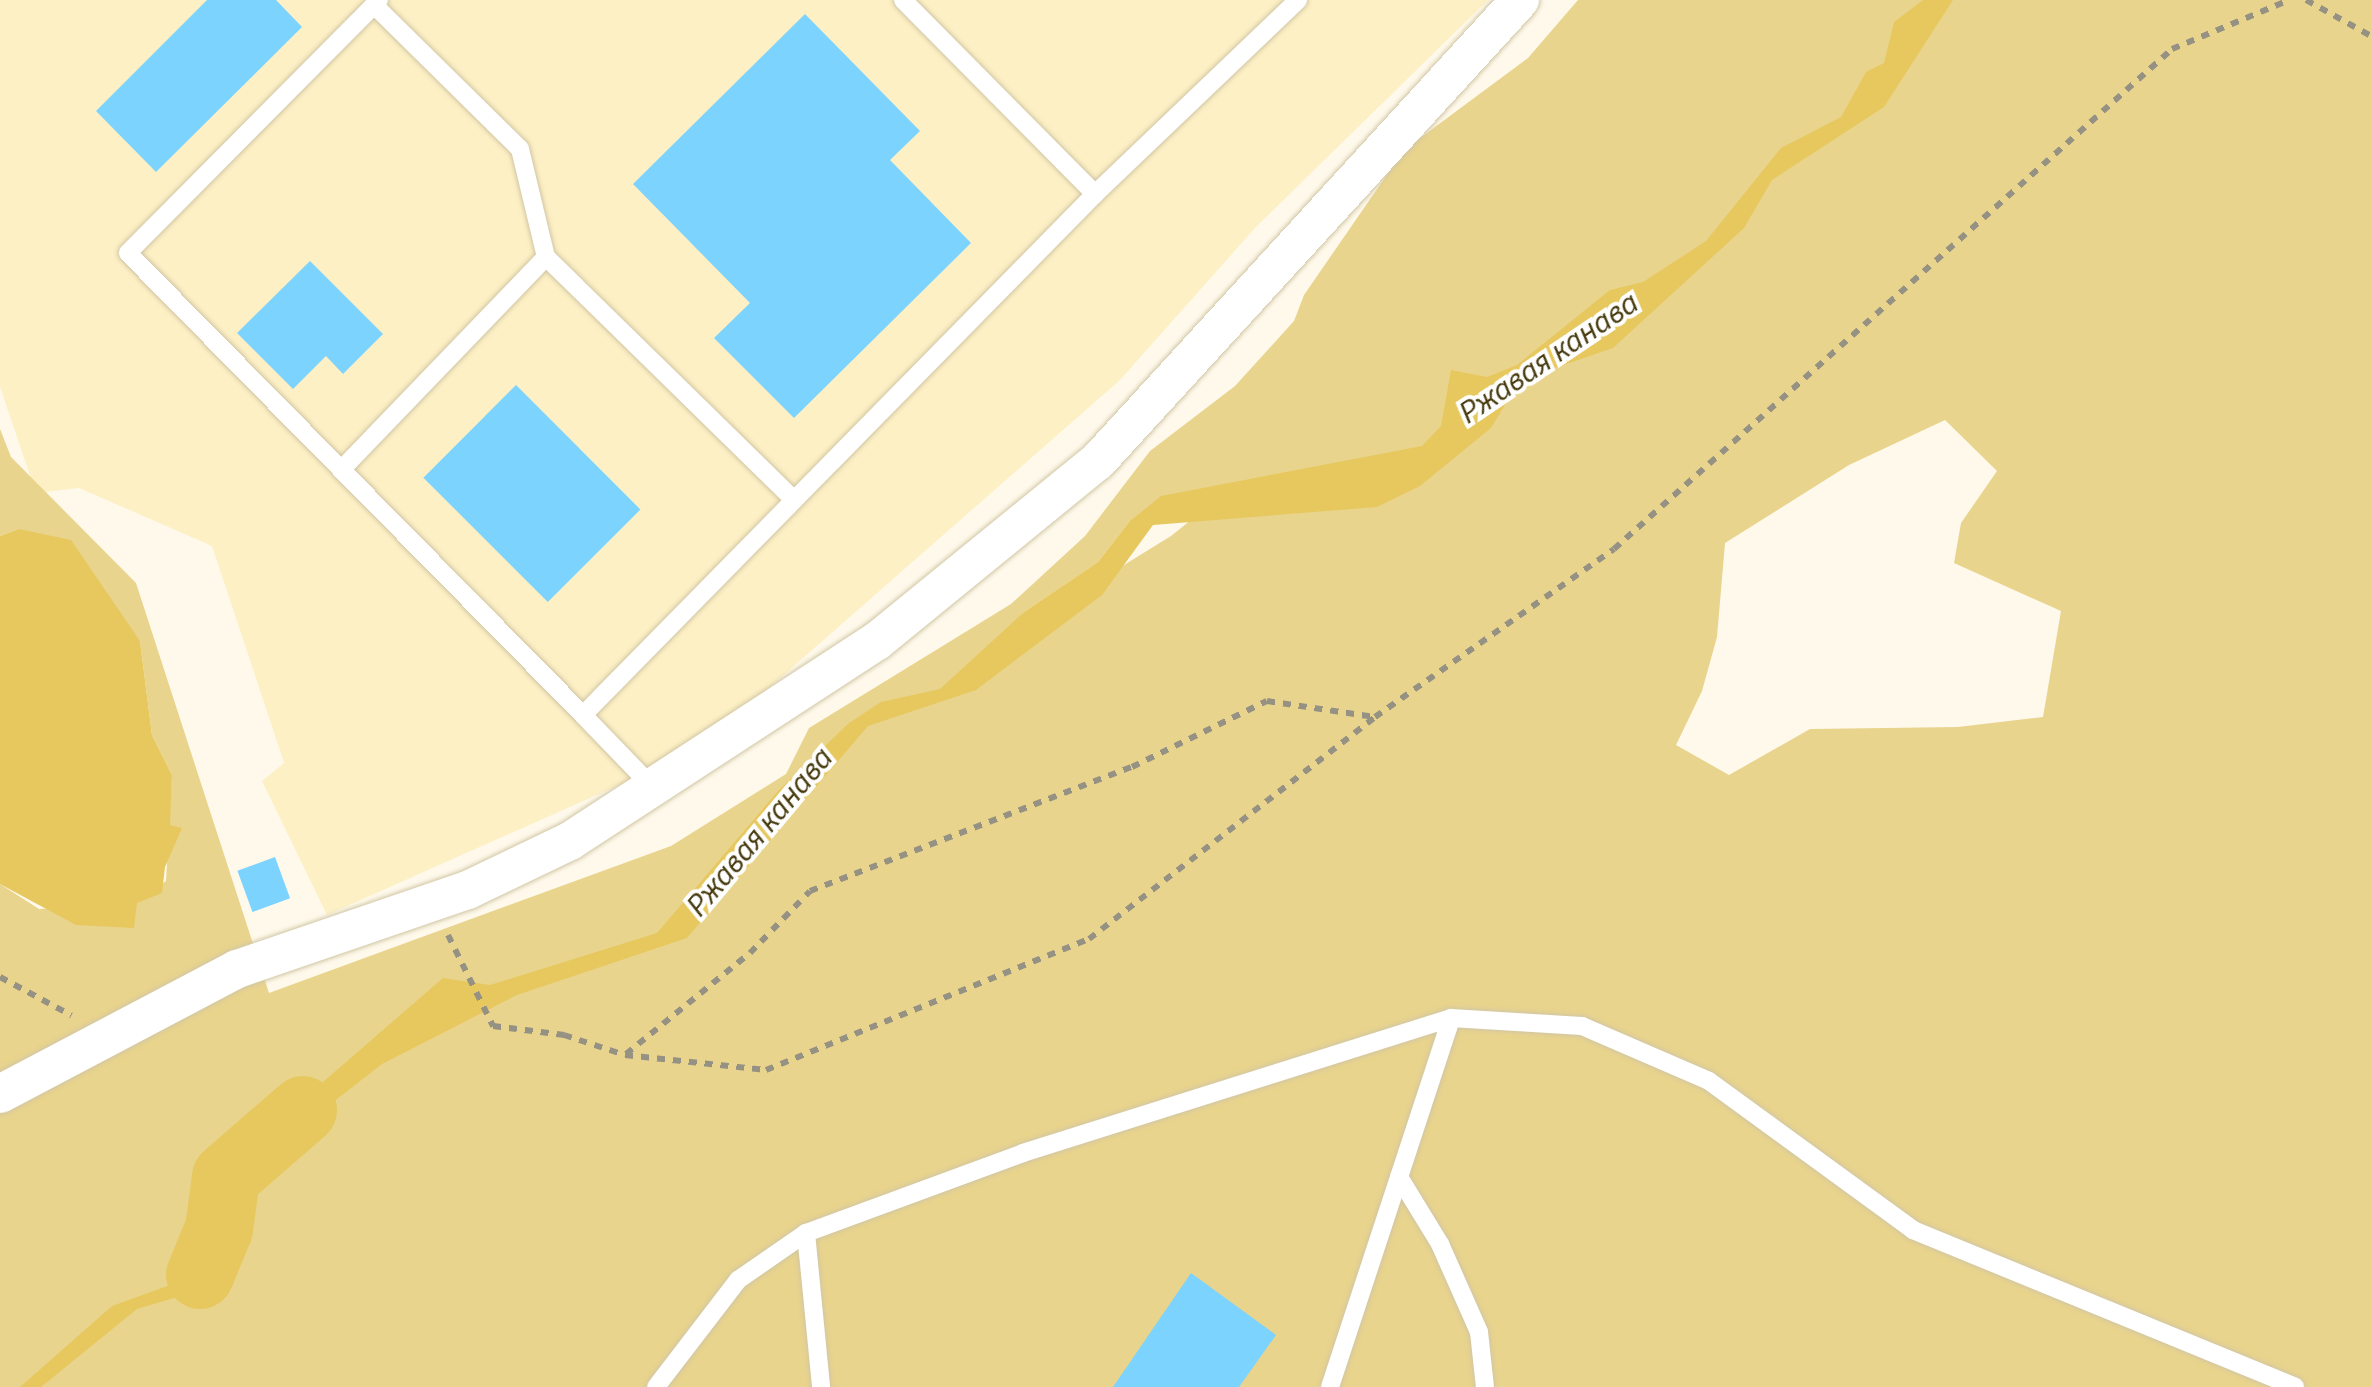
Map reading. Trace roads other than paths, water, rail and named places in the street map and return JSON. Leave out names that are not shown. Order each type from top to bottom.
[{"type":"street","points":[[0,1094],[237,969],[468,890],[570,842],[877,641],[1098,461],[1520,0]]},
{"type":"lane","points":[[903,0],[1095,194]]},
{"type":"lane","points":[[583,715],[1095,194],[1298,0]]},
{"type":"lane","points":[[648,793],[641,776],[583,715],[128,254],[377,3],[520,149],[546,256],[793,499]]},
{"type":"lane","points":[[341,470],[546,256]]},
{"type":"lane","points":[[1330,1387],[1451,1018]]},
{"type":"lane","points":[[656,1387],[738,1280],[806,1232],[1023,1153],[1451,1018],[1582,1026],[1709,1081],[1913,1230],[2294,1387]]},
{"type":"lane","points":[[1399,1177],[1440,1244],[1478,1332],[1485,1387]]},
{"type":"lane","points":[[806,1232],[821,1387]]},
{"type":"water","points":[[1923,0],[1953,0],[1884,107],[1772,180],[1744,228],[1613,348],[1520,380],[1491,428],[1420,486],[1377,507],[1153,525],[1102,595],[976,690],[868,726],[687,938],[517,995],[382,1064],[237,1177],[201,1290],[137,1309],[41,1387],[20,1387],[112,1306],[181,1281],[241,1153],[443,978],[490,985],[657,933],[778,791],[849,723],[881,702],[940,689],[1024,612],[1098,562],[1129,522],[1161,496],[1422,446],[1441,426],[1451,370],[1487,377],[1517,365],[1610,290],[1643,282],[1706,241],[1781,148],[1841,117],[1866,72],[1884,63],[1894,22]]},
{"type":"water","points":[[19,529],[71,540],[140,641],[152,735],[172,775],[170,825],[182,828],[165,867],[162,893],[137,903],[134,928],[76,925],[0,884],[0,536]]},
{"type":"waterway","name":"Ржавая канава","points":[[200,1275],[219,1229],[226,1177],[303,1110]]}]
